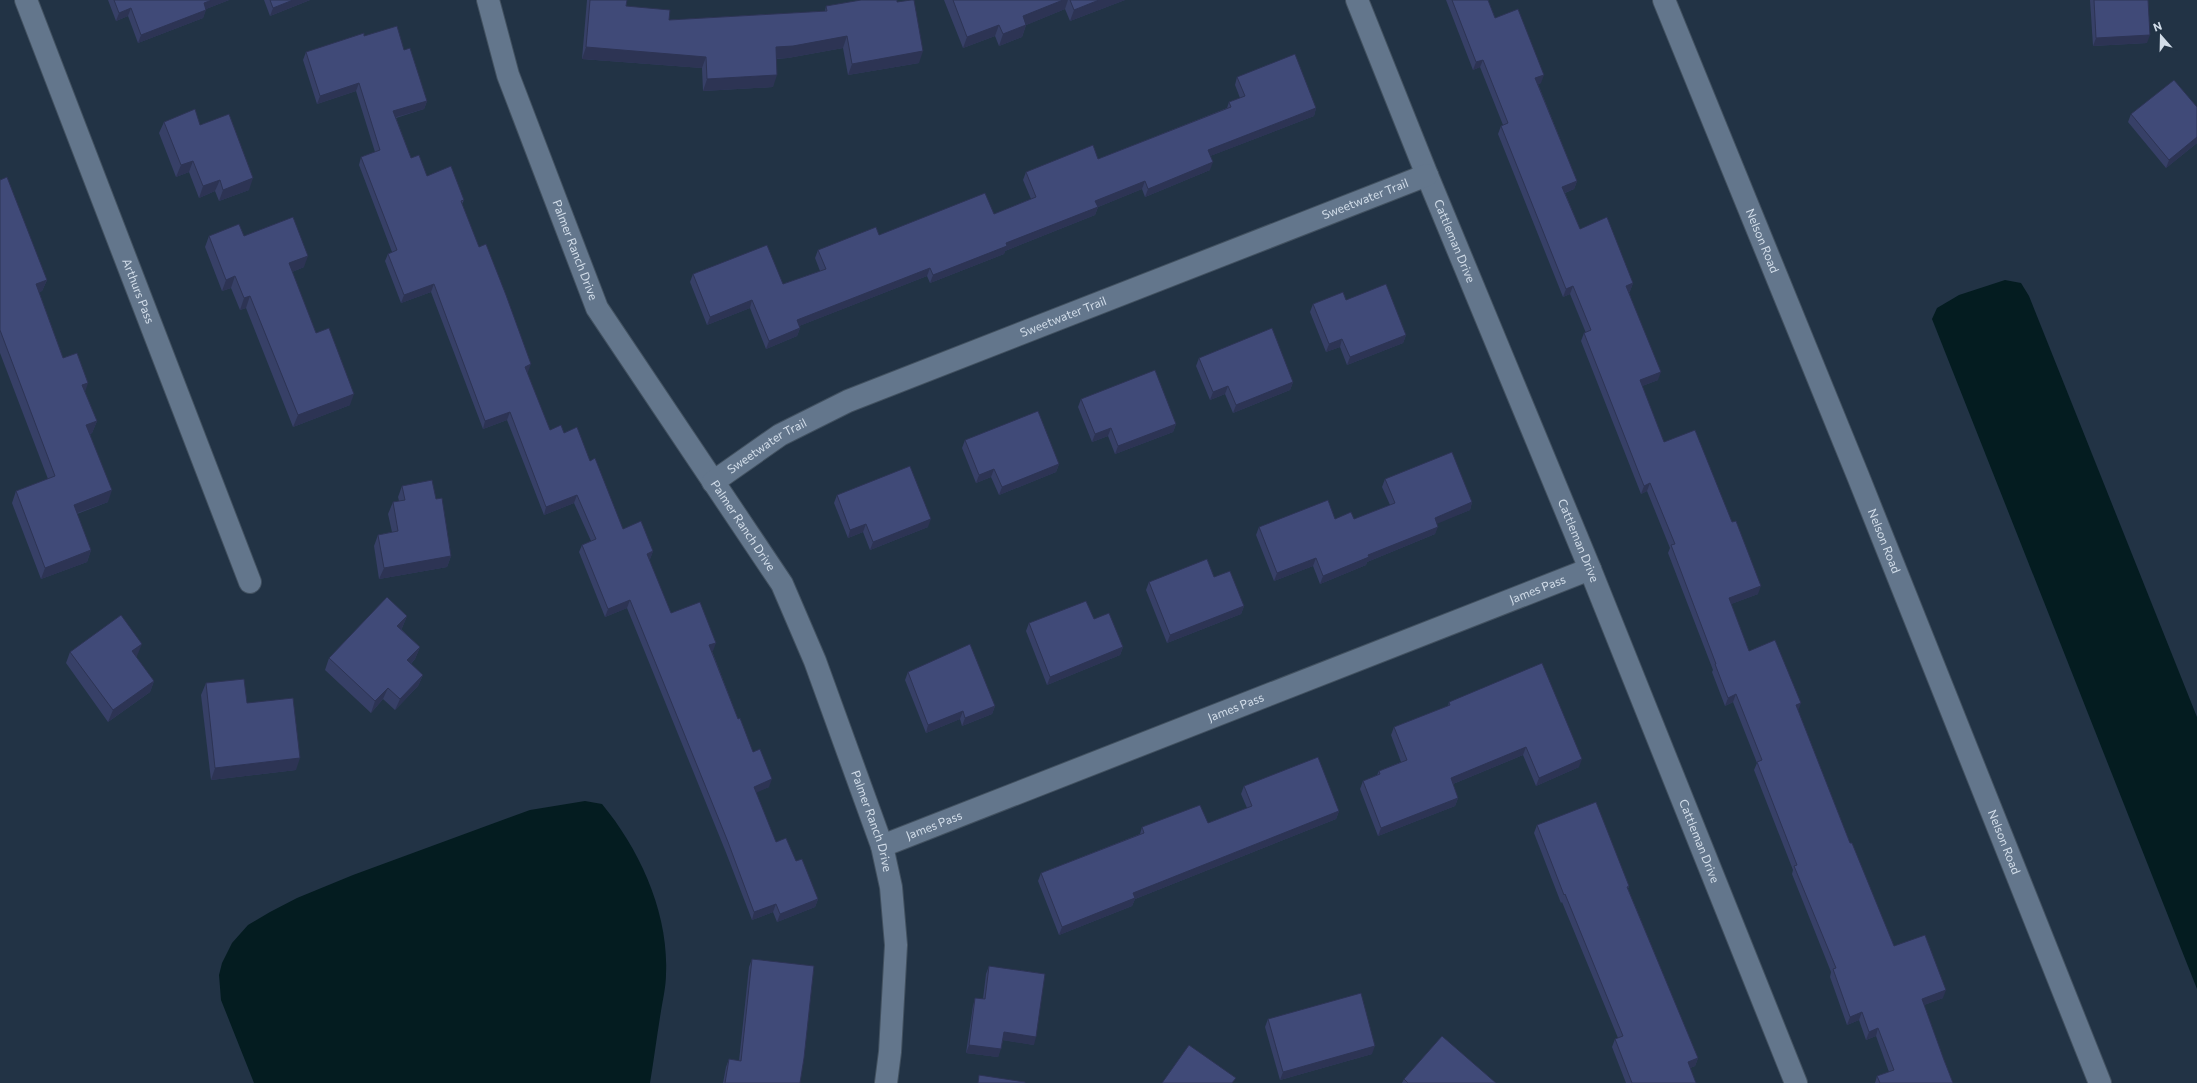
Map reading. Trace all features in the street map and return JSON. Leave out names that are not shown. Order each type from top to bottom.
[{"type":"street","name":"Arthurs Pass","points":[[26,0],[250,582]]},
{"type":"street","name":"Palmer Ranch Drive","points":[[488,0],[508,75],[596,308],[782,584],[815,662],[882,846],[891,887],[896,945],[890,1052],[886,1083]]},
{"type":"street","name":"Cattleman Drive","points":[[1357,0],[1426,175],[1590,569],[1796,1083]]},
{"type":"street","name":"Nelson Road","points":[[1664,0],[1861,483],[2100,1083]]},
{"type":"street","name":"Sweetwater Trail","points":[[713,482],[780,436],[848,401],[1426,175]]},
{"type":"street","name":"James Pass","points":[[882,846],[1590,569]]},
{"type":"shaded area","points":[[2005,280],[2021,283],[2029,296],[2197,717],[2197,989],[1932,319],[1937,308],[1959,295]]},
{"type":"shaded area","points":[[585,801],[602,804],[628,841],[640,862],[649,883],[663,928],[666,951],[666,983],[650,1083],[254,1083],[221,1000],[219,975],[222,963],[232,943],[248,925],[297,898],[353,875],[530,810]]},
{"type":"building","points":[[114,0],[212,0],[204,3],[206,10],[141,35],[131,8],[119,13]]},
{"type":"building","points":[[270,0],[293,0],[273,8]]},
{"type":"building","points":[[590,0],[627,0],[626,6],[670,10],[669,20],[827,11],[826,6],[861,0],[897,0],[897,2],[914,0],[923,51],[852,64],[847,36],[793,46],[776,47],[777,75],[707,79],[706,57],[586,47]]},
{"type":"building","points":[[953,0],[1063,0],[1023,16],[1026,25],[1003,34],[999,25],[967,37]]},
{"type":"building","points":[[1070,0],[1099,0],[1074,10]]},
{"type":"building","points":[[1452,0],[1488,0],[1495,18],[1518,9],[1544,75],[1535,78],[1577,181],[1562,187],[1580,229],[1607,217],[1633,283],[1626,286],[1661,372],[1640,380],[1664,442],[1695,430],[1732,522],[1736,521],[1761,586],[1729,598],[1749,651],[1775,640],[1801,703],[1796,705],[1850,843],[1852,843],[1894,946],[1925,935],[1946,990],[1922,999],[1953,1083],[1880,1083],[1877,1076],[1894,1070],[1878,1028],[1869,1032],[1862,1012],[1850,1017],[1833,969],[1836,968],[1794,866],[1797,865],[1757,762],[1762,760],[1736,694],[1728,698],[1671,545],[1675,544],[1650,483],[1644,486],[1584,333],[1591,330],[1573,286],[1566,289],[1501,126],[1508,123],[1483,60],[1476,62]]},
{"type":"building","points":[[2094,0],[2148,0],[2150,35],[2096,38]]},
{"type":"building","points":[[397,26],[404,50],[410,48],[427,101],[393,111],[411,158],[419,155],[427,176],[451,166],[464,200],[461,201],[479,247],[486,244],[506,295],[531,364],[525,367],[550,430],[561,425],[564,433],[577,427],[590,461],[595,458],[623,529],[641,521],[653,551],[647,554],[671,613],[700,602],[716,643],[709,645],[738,719],[740,718],[753,752],[760,749],[772,779],[754,787],[776,842],[786,838],[796,861],[802,859],[818,899],[780,914],[776,904],[754,912],[728,842],[630,600],[608,609],[582,545],[596,539],[577,495],[546,507],[510,412],[485,421],[434,284],[404,295],[388,254],[397,250],[361,157],[380,150],[359,83],[320,96],[306,52],[364,33],[364,36]]},
{"type":"building","points":[[1295,54],[1316,108],[1208,150],[1213,162],[1148,189],[1145,181],[1095,201],[1098,207],[1006,243],[1007,246],[933,275],[930,268],[797,320],[800,328],[769,341],[752,300],[710,317],[693,274],[767,245],[783,284],[826,269],[818,250],[876,227],[879,235],[985,193],[994,214],[1036,197],[1026,172],[1093,145],[1098,159],[1231,107],[1229,102],[1245,96],[1237,77]]},
{"type":"building","points":[[2174,80],[2197,107],[2197,137],[2169,160],[2131,114]]},
{"type":"building","points":[[195,109],[200,125],[229,114],[253,178],[223,190],[220,180],[203,186],[193,161],[181,165],[164,122]]},
{"type":"building","points":[[7,177],[47,280],[36,284],[63,358],[77,353],[88,383],[82,385],[97,421],[86,425],[112,490],[74,505],[91,550],[45,568],[16,491],[55,476],[0,330],[0,180]]},
{"type":"building","points":[[293,217],[308,256],[289,263],[316,333],[329,328],[354,394],[298,415],[250,296],[244,298],[235,276],[226,280],[209,236],[239,224],[244,236]]},
{"type":"building","points":[[1386,284],[1406,335],[1350,357],[1342,339],[1329,344],[1313,304],[1343,292],[1346,300]]},
{"type":"building","points":[[1272,328],[1293,382],[1236,405],[1228,386],[1213,392],[1199,358]]},
{"type":"building","points":[[1155,370],[1176,424],[1118,446],[1111,428],[1095,434],[1081,399]]},
{"type":"building","points":[[1038,411],[1059,464],[1002,487],[994,469],[979,475],[965,440]]},
{"type":"building","points":[[1452,452],[1472,502],[1435,518],[1438,527],[1368,555],[1369,557],[1323,576],[1316,558],[1277,573],[1259,527],[1328,500],[1335,519],[1351,512],[1354,519],[1395,503],[1385,479]]},
{"type":"building","points":[[910,466],[931,519],[873,542],[866,524],[850,530],[837,495]]},
{"type":"building","points":[[432,480],[436,499],[442,498],[451,556],[384,568],[378,535],[398,531],[393,502],[405,500],[402,486]]},
{"type":"building","points":[[1207,559],[1214,577],[1230,571],[1244,606],[1170,635],[1149,582]]},
{"type":"building","points":[[387,597],[407,616],[397,626],[420,647],[407,660],[423,675],[400,699],[388,688],[375,701],[329,658]]},
{"type":"building","points":[[1086,601],[1094,619],[1109,613],[1123,647],[1050,677],[1029,623]]},
{"type":"building","points":[[121,615],[142,644],[132,651],[154,681],[113,710],[70,652]]},
{"type":"building","points":[[970,644],[995,706],[965,718],[963,711],[928,725],[908,672]]},
{"type":"building","points":[[1542,663],[1582,759],[1539,778],[1526,747],[1451,778],[1458,798],[1381,828],[1363,781],[1380,774],[1379,771],[1407,760],[1394,727],[1450,705],[1449,702]]},
{"type":"building","points":[[244,679],[247,703],[293,698],[300,758],[215,768],[206,683]]},
{"type":"building","points":[[1318,757],[1339,811],[1133,893],[1135,898],[1062,927],[1041,873],[1144,833],[1142,827],[1200,805],[1208,823],[1252,806],[1244,786]]},
{"type":"building","points":[[1596,802],[1629,886],[1627,887],[1698,1058],[1688,1062],[1696,1083],[1632,1083],[1615,1039],[1623,1036],[1565,894],[1564,895],[1537,825]]},
{"type":"building","points":[[752,959],[814,966],[800,1083],[725,1083],[729,1059],[741,1061]]},
{"type":"building","points":[[989,966],[1045,974],[1036,1037],[1004,1032],[1001,1049],[969,1045],[975,998],[985,999]]},
{"type":"building","points":[[1361,993],[1375,1046],[1283,1072],[1268,1019]]},
{"type":"building","points":[[1442,1036],[1496,1083],[1408,1083],[1404,1079]]},
{"type":"building","points":[[1189,1045],[1236,1078],[1232,1083],[1162,1083]]},
{"type":"building","points":[[979,1075],[1025,1082],[1025,1083],[978,1083]]}]
